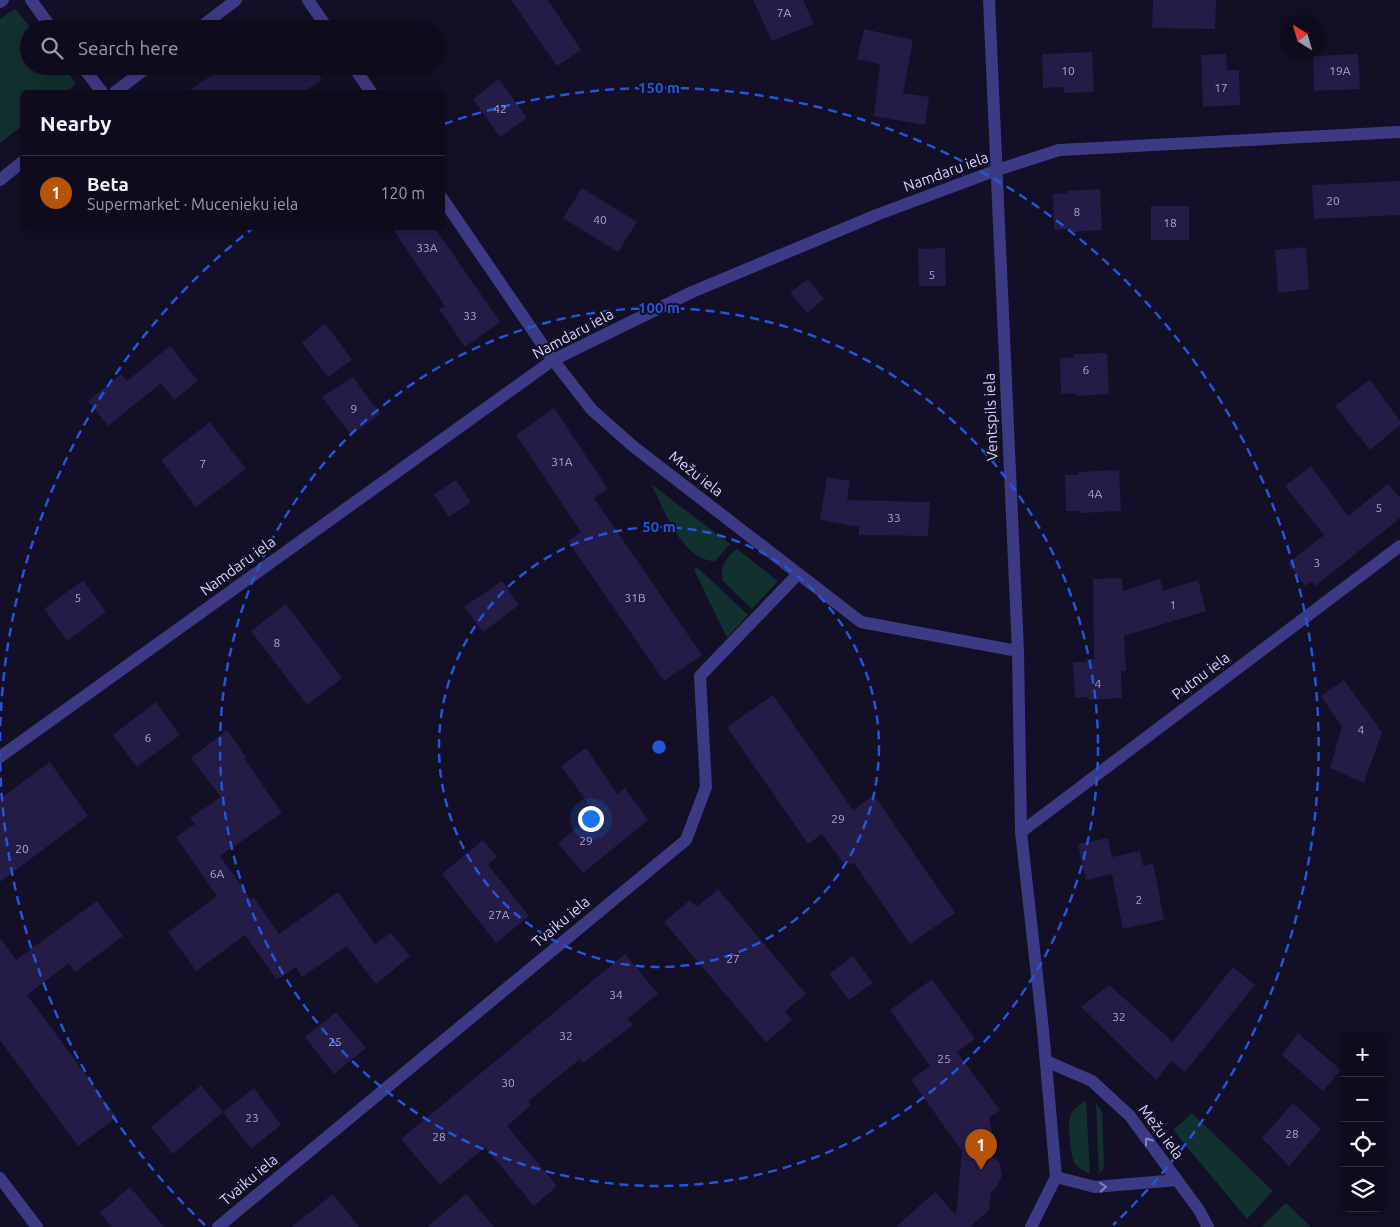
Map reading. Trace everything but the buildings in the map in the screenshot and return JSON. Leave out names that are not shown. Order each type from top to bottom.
[{"type":"street","points":[[31,0],[45,20]]},
{"type":"street","points":[[210,20],[236,0]]},
{"type":"street","points":[[308,0],[322,20]]},
{"type":"street","name":"Ventspils iela","points":[[989,0],[1018,652],[1021,832]]},
{"type":"street","points":[[89,75],[100,90]]},
{"type":"street","points":[[117,90],[137,75]]},
{"type":"street","points":[[359,75],[370,90]]},
{"type":"street","name":"Namdaru iela","points":[[0,757],[553,360],[710,285],[879,214],[997,170],[1059,150],[1400,132]]},
{"type":"street","points":[[0,180],[20,164]]},
{"type":"street","name":"Mežu iela","points":[[445,202],[553,360],[592,410],[634,447],[861,622],[1018,652]]},
{"type":"street","name":"Putnu iela","points":[[1021,832],[1400,546]]},
{"type":"street","name":"Tvaiku iela","points":[[218,1227],[686,840],[706,787],[700,676],[798,574]]},
{"type":"street","points":[[1021,832],[1052,1118],[1056,1178],[1031,1227]]},
{"type":"street","name":"Mežu iela","points":[[1046,1062],[1092,1081],[1130,1116],[1199,1210],[1208,1227]]},
{"type":"street","points":[[0,1178],[37,1227]]},
{"type":"street","points":[[1056,1178],[1095,1187],[1177,1180]]},
{"type":"green space","points":[[15,9],[24,20],[20,20],[20,75],[70,75],[76,84],[68,90],[20,90],[20,128],[0,143],[0,19]]},
{"type":"green space","points":[[651,484],[730,544],[715,561],[703,559],[684,543],[668,519]]},
{"type":"green space","points":[[737,549],[778,581],[752,609],[723,581],[724,563]]},
{"type":"green space","points":[[697,567],[748,615],[727,638],[694,570]]},
{"type":"green space","points":[[1086,1100],[1090,1174],[1076,1165],[1074,1161],[1069,1132],[1071,1114]]},
{"type":"green space","points":[[1096,1103],[1102,1112],[1104,1164],[1103,1170],[1099,1173]]},
{"type":"green space","points":[[1192,1113],[1273,1191],[1247,1219],[1173,1130]]},
{"type":"green space","points":[[1286,1203],[1311,1227],[1261,1227]]},
{"type":"place","name":"Beta","points":[[981,1170]]}]
